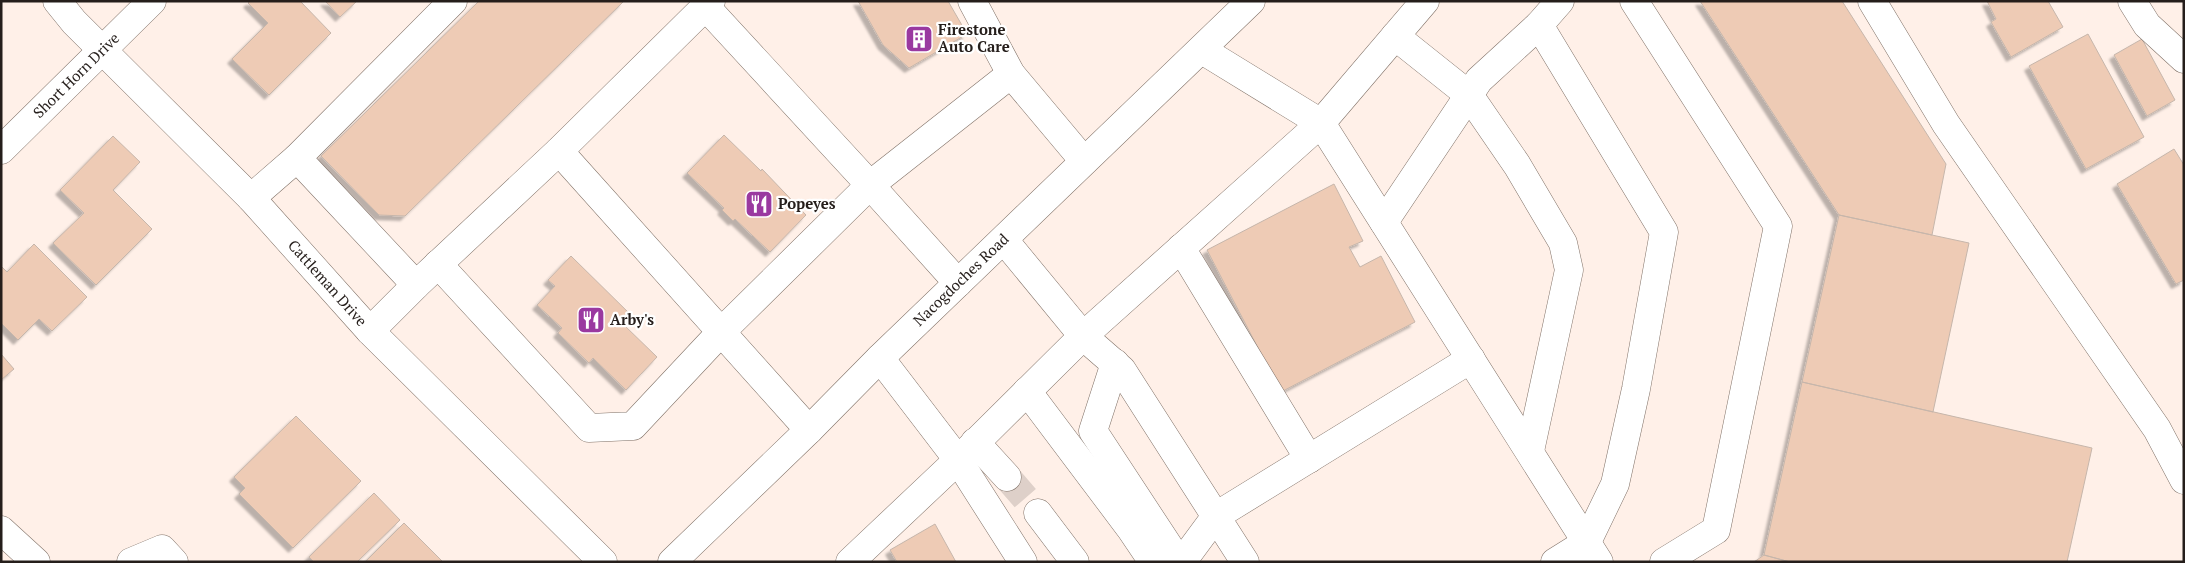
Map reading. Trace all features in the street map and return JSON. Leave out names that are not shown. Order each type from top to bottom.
[{"type":"street","name":"Cattleman Drive","points":[[58,1],[74,22],[251,198],[370,331],[603,562]]},
{"type":"street","name":"Short Horn Drive","points":[[1,150],[152,1]]},
{"type":"street","points":[[251,198],[297,158],[453,1]]},
{"type":"street","points":[[972,1],[1011,74],[1084,161]]},
{"type":"street","name":"Nacogdoches Road","points":[[672,562],[809,430],[880,358],[1251,1]]},
{"type":"street","points":[[850,562],[1083,336],[1321,123],[1425,1]]},
{"type":"street","points":[[1384,222],[1479,80],[1539,25],[1560,1]]},
{"type":"street","points":[[1634,1],[1778,226],[1716,530],[1664,562]]},
{"type":"street","points":[[1872,1],[1946,124],[2157,429],[2184,480]]},
{"type":"street","points":[[2132,1],[2147,25],[2184,59]]},
{"type":"street","points":[[370,331],[438,264],[559,151],[708,4],[958,283]]},
{"type":"street","points":[[1539,25],[1664,232],[1636,389],[1615,484],[1593,552]]},
{"type":"street","points":[[1395,36],[1469,95],[1517,165],[1563,243],[1569,270],[1530,451]]},
{"type":"street","points":[[1202,50],[1321,123],[1593,552]]},
{"type":"street","points":[[438,264],[589,428],[633,426],[722,331],[870,184],[1011,74]]},
{"type":"street","points":[[559,151],[809,430]]},
{"type":"street","points":[[297,158],[416,285]]},
{"type":"street","points":[[1004,240],[1083,336],[1122,370],[1245,562]]},
{"type":"street","points":[[1181,248],[1309,459]]},
{"type":"street","points":[[880,358],[966,451],[1007,477]]},
{"type":"street","points":[[1115,363],[1094,431],[1180,562],[1216,516],[1471,359]]},
{"type":"street","points":[[1027,391],[1130,528],[1152,562]]},
{"type":"street","points":[[966,451],[1023,562]]},
{"type":"street","points":[[1038,513],[1074,562]]},
{"type":"street","points":[[1,530],[36,562]]},
{"type":"street","points":[[131,562],[162,549],[174,562]]},
{"type":"street","points":[[1555,562],[1593,552]]},
{"type":"building","points":[[250,1],[300,1],[331,33],[269,95],[232,59],[268,23],[248,3]]},
{"type":"building","points":[[325,1],[357,1],[340,17]]},
{"type":"building","points":[[479,1],[624,1],[405,216],[379,215],[321,156]]},
{"type":"building","name":"Firestone Auto Care","points":[[858,1],[948,1],[967,34],[909,68],[883,45]]},
{"type":"building","points":[[1700,1],[1842,1],[1946,164],[1932,235],[1839,215]]},
{"type":"building","points":[[1987,1],[2048,1],[2063,27],[2011,57],[1991,22],[1996,19]]},
{"type":"building","points":[[2088,34],[2144,137],[2086,169],[2029,66]]},
{"type":"building","points":[[2142,39],[2175,100],[2147,116],[2114,55]]},
{"type":"building","points":[[724,135],[761,171],[762,169],[806,215],[770,252],[735,219],[733,221],[722,210],[724,208],[687,173]]},
{"type":"building","points":[[113,136],[140,162],[113,190],[152,229],[96,285],[53,243],[84,213],[60,190]]},
{"type":"building","points":[[2174,149],[2184,165],[2184,280],[2176,284],[2117,184]]},
{"type":"building","points":[[1334,184],[1363,241],[1349,247],[1360,267],[1381,256],[1415,322],[1281,392],[1207,250]]},
{"type":"building","points":[[1839,215],[1969,243],[1933,412],[1802,382]]},
{"type":"building","points":[[34,244],[87,297],[52,331],[39,319],[18,340],[1,323],[1,266],[7,272]]},
{"type":"building","name":"Arby's","points":[[571,256],[632,316],[624,325],[657,357],[626,390],[593,358],[589,363],[558,333],[562,328],[537,305],[555,286],[548,280]]},
{"type":"building","points":[[1,354],[14,369],[1,380]]},
{"type":"building","points":[[1802,382],[2092,448],[2067,562],[1790,562],[1764,555]]},
{"type":"building","points":[[296,416],[361,481],[293,548],[239,494],[245,488],[234,477]]},
{"type":"building","points":[[374,493],[400,520],[357,562],[314,562],[309,557]]},
{"type":"building","points":[[404,523],[443,562],[366,561]]},
{"type":"building","points":[[935,524],[956,562],[897,562],[890,550]]},
{"type":"building","points":[[1764,555],[1790,562],[1754,562]]},
{"type":"tunnel","points":[[1007,477],[1038,513]]},
{"type":"place","name":"Firestone Auto Care","points":[[919,39]]},
{"type":"place","name":"Popeyes","points":[[759,204]]},
{"type":"place","name":"Arby's","points":[[591,320]]}]
